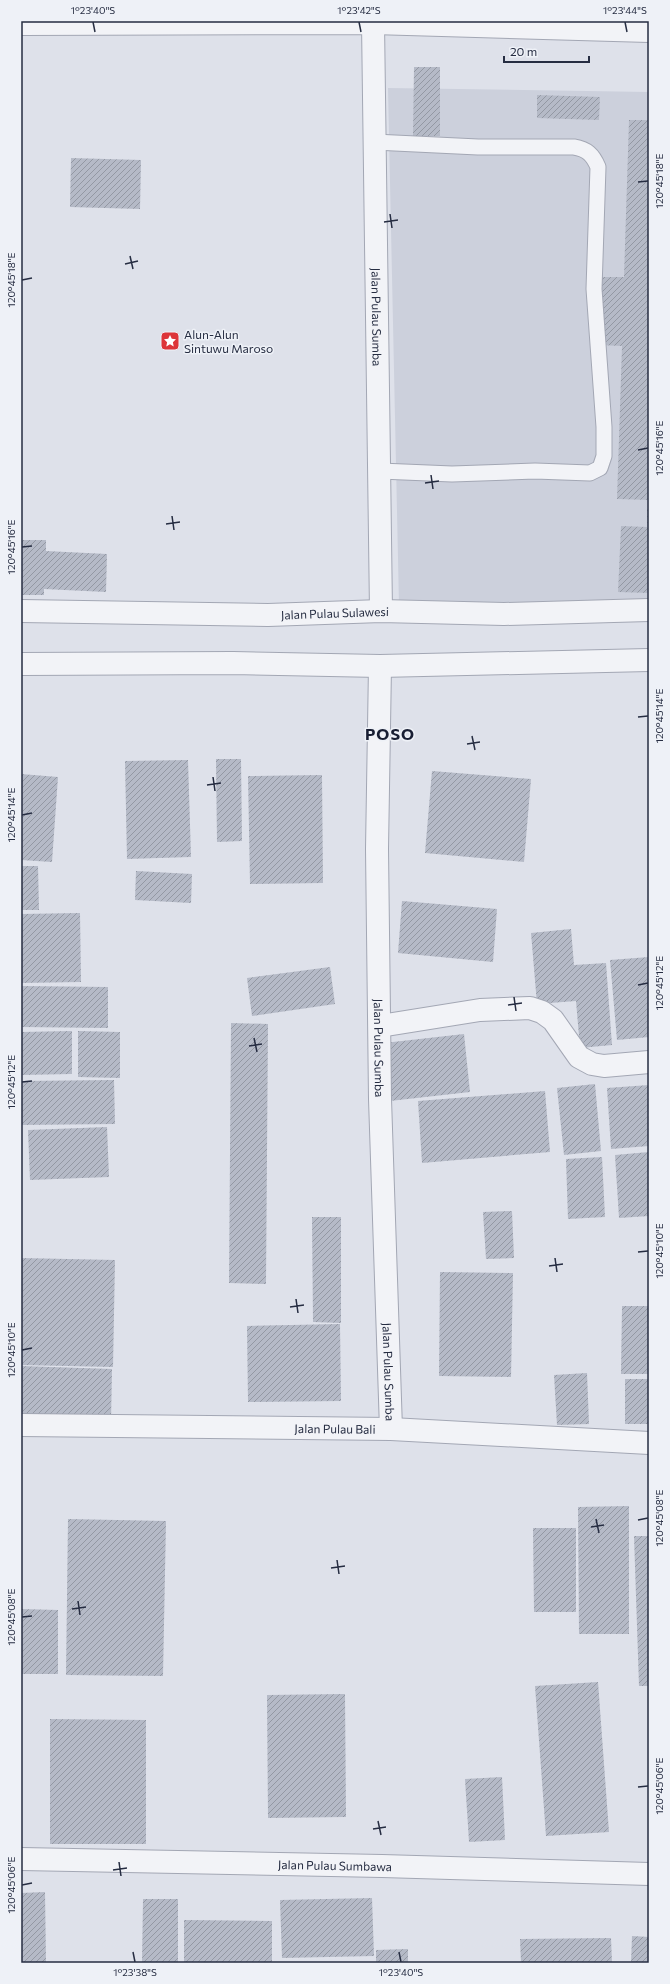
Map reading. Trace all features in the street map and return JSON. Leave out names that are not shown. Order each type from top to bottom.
[{"type":"street","points":[[21,24],[373,23],[649,31]]},
{"type":"street","name":"Jalan Pulau Sumba","points":[[373,23],[381,611]]},
{"type":"street","name":"Jalan Pulau Sulawesi","points":[[21,611],[268,615],[381,611],[504,614],[649,610]]},
{"type":"street","points":[[21,664],[233,663],[380,666],[649,660]]},
{"type":"street","name":"Jalan Pulau Sumba","points":[[380,666],[377,850],[380,1099],[391,1429]]},
{"type":"street","points":[[380,1026],[480,1010],[530,1008],[542,1012],[553,1020],[579,1057],[592,1064],[604,1066],[649,1062]]},
{"type":"street","name":"Jalan Pulau Bali","points":[[21,1425],[391,1429],[649,1443]]},
{"type":"street","name":"Jalan Pulau Sumbawa","points":[[21,1859],[374,1866],[649,1874]]},
{"type":"lane","points":[[374,142],[478,147],[574,147],[585,149],[594,156],[598,167],[594,289],[604,427],[604,456],[600,468],[590,473],[535,471],[452,474],[380,471]]},
{"type":"shaded area","points":[[388,88],[649,92],[649,610],[399,605]]},
{"type":"building","points":[[414,67],[440,67],[440,136],[413,136]]},
{"type":"building","points":[[537,95],[600,97],[599,120],[537,118]]},
{"type":"building","points":[[629,120],[649,120],[649,500],[617,499],[622,346],[599,345],[602,277],[624,277]]},
{"type":"building","points":[[71,158],[141,160],[140,209],[70,207]]},
{"type":"building","points":[[647,509],[649,509],[649,593],[618,592],[621,526],[647,527]]},
{"type":"building","points":[[21,540],[46,540],[46,551],[107,554],[106,592],[44,589],[44,595],[21,595]]},
{"type":"building","points":[[216,759],[241,759],[242,841],[217,842]]},
{"type":"building","points":[[188,760],[191,857],[127,859],[125,761]]},
{"type":"building","points":[[432,771],[531,779],[524,862],[425,853]]},
{"type":"building","points":[[21,774],[58,777],[52,862],[21,860]]},
{"type":"building","points":[[322,775],[323,883],[250,884],[248,776]]},
{"type":"building","points":[[21,866],[38,866],[39,910],[21,910]]},
{"type":"building","points":[[136,871],[192,874],[191,903],[135,900]]},
{"type":"building","points":[[402,901],[497,909],[493,962],[398,953]]},
{"type":"building","points":[[80,913],[81,982],[21,983],[21,914]]},
{"type":"building","points":[[571,929],[574,965],[606,963],[612,1045],[580,1048],[576,1001],[537,1004],[531,933]]},
{"type":"building","points":[[649,957],[649,1037],[617,1040],[610,960]]},
{"type":"building","points":[[330,967],[335,1004],[252,1016],[247,978]]},
{"type":"building","points":[[21,986],[108,987],[108,1028],[21,1027]]},
{"type":"building","points":[[231,1023],[268,1024],[266,1284],[229,1283]]},
{"type":"building","points":[[72,1031],[72,1074],[21,1075],[21,1032]]},
{"type":"building","points":[[78,1031],[120,1032],[120,1078],[78,1077]]},
{"type":"building","points":[[464,1034],[470,1092],[390,1101],[384,1043]]},
{"type":"building","points":[[114,1080],[115,1124],[21,1125],[21,1081]]},
{"type":"building","points":[[595,1084],[601,1151],[564,1155],[557,1088]]},
{"type":"building","points":[[649,1085],[649,1146],[611,1149],[607,1088]]},
{"type":"building","points":[[545,1091],[550,1152],[422,1163],[418,1101]]},
{"type":"building","points":[[107,1127],[109,1177],[30,1180],[28,1130]]},
{"type":"building","points":[[649,1152],[649,1216],[619,1218],[615,1155]]},
{"type":"building","points":[[602,1157],[605,1217],[568,1219],[566,1159]]},
{"type":"building","points":[[512,1211],[514,1258],[486,1259],[483,1212]]},
{"type":"building","points":[[312,1217],[341,1217],[341,1323],[313,1322]]},
{"type":"building","points":[[21,1258],[115,1260],[113,1367],[21,1365]]},
{"type":"building","points":[[440,1272],[513,1273],[511,1377],[439,1376]]},
{"type":"building","points":[[622,1306],[649,1306],[649,1374],[621,1374]]},
{"type":"building","points":[[340,1324],[341,1401],[248,1402],[247,1326]]},
{"type":"building","points":[[21,1366],[112,1369],[111,1421],[21,1418]]},
{"type":"building","points":[[587,1373],[589,1424],[557,1425],[554,1375]]},
{"type":"building","points":[[625,1379],[649,1379],[649,1424],[625,1424]]},
{"type":"building","points":[[629,1506],[629,1634],[579,1634],[578,1507]]},
{"type":"building","points":[[68,1519],[166,1521],[163,1676],[66,1675]]},
{"type":"building","points":[[533,1528],[576,1528],[576,1612],[534,1612]]},
{"type":"building","points":[[634,1536],[649,1536],[649,1686],[639,1686]]},
{"type":"building","points":[[21,1609],[58,1610],[58,1674],[21,1674]]},
{"type":"building","points":[[598,1682],[609,1832],[546,1836],[535,1686]]},
{"type":"building","points":[[345,1694],[346,1817],[268,1818],[267,1695]]},
{"type":"building","points":[[50,1719],[146,1720],[146,1844],[50,1844]]},
{"type":"building","points":[[502,1777],[505,1840],[469,1842],[465,1779]]},
{"type":"building","points":[[45,1892],[46,1963],[21,1963],[21,1893]]},
{"type":"building","points":[[372,1898],[374,1956],[282,1958],[280,1900]]},
{"type":"building","points":[[143,1899],[178,1899],[178,1963],[142,1963]]},
{"type":"building","points":[[184,1920],[272,1921],[272,1963],[184,1963]]},
{"type":"building","points":[[632,1936],[649,1937],[649,1963],[631,1963]]},
{"type":"building","points":[[611,1938],[612,1963],[521,1963],[520,1939]]},
{"type":"building","points":[[408,1949],[408,1963],[376,1963],[376,1950]]},
{"type":"place","name":"Alun-Alun Sintuwu Maroso","points":[[170,341]]},
{"type":"district","name":"POSO","points":[[390,733]]}]
